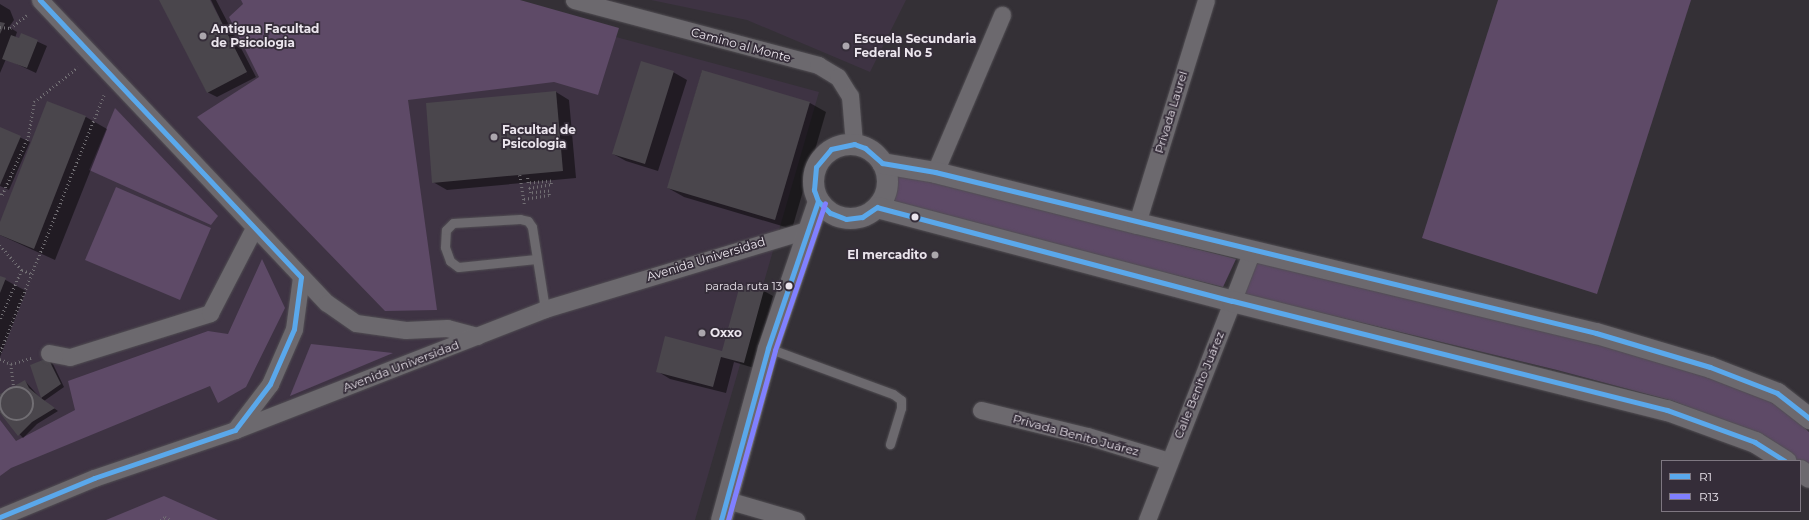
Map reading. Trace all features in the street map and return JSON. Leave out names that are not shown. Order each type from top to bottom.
[{"type":"street","name":"Camino al Monte","points":[[574,0],[818,66],[838,76],[850,96],[854,144]]},
{"type":"street","name":"Privada Laurel","points":[[1136,223],[1206,0]]},
{"type":"street","points":[[41,1],[254,228],[327,303],[356,323],[406,330],[447,328],[477,336]]},
{"type":"street","points":[[935,172],[1002,15]]},
{"type":"street","points":[[854,144],[870,151],[882,163],[887,186],[884,198],[877,208],[862,217],[846,219],[830,213],[818,201],[813,178],[822,157],[842,145],[854,144]]},
{"type":"street","points":[[882,163],[935,172],[1136,223],[1596,333],[1710,366],[1777,393],[1809,418]]},
{"type":"street","points":[[721,520],[728,500],[768,348],[806,230],[818,201]]},
{"type":"street","points":[[877,208],[1232,301],[1667,410],[1754,442],[1783,460]]},
{"type":"street","points":[[49,353],[70,357],[210,312],[254,228]]},
{"type":"street","name":"Avenida Universidad","points":[[0,517],[94,478],[235,430],[545,309],[806,230]]},
{"type":"street","name":"Calle Benito Juárez","points":[[1147,520],[1252,251]]},
{"type":"street","points":[[235,430],[270,384],[294,329],[301,277]]},
{"type":"street","name":"Privada Benito Juárez","points":[[981,410],[1087,436],[1169,461]]},
{"type":"street","points":[[1801,471],[1809,477]]},
{"type":"street","points":[[728,500],[796,520]]},
{"type":"lane","points":[[536,259],[458,266],[450,261],[445,247],[446,230],[453,223],[520,219],[528,221],[532,227],[545,309]]},
{"type":"lane","points":[[768,348],[893,394],[901,400],[901,408],[890,444]]},
{"type":"path","points":[[0,27],[10,28],[41,1]]},
{"type":"path","points":[[0,194],[2,195],[28,137],[34,102],[92,55]]},
{"type":"path","points":[[0,352],[33,274],[112,76]]},
{"type":"path","points":[[520,175],[523,197],[549,195],[549,191],[530,193],[529,188],[550,184],[551,182],[528,183],[526,175]]},
{"type":"path","points":[[0,245],[22,270],[33,274]]},
{"type":"path","points":[[0,320],[22,270]]},
{"type":"path","points":[[0,360],[11,364],[49,353]]},
{"type":"path","points":[[11,364],[14,387]]},
{"type":"path","points":[[14,387],[29,392],[34,401],[29,416],[18,420],[7,417],[1,408],[5,392],[14,387]]},
{"type":"path","points":[[160,520],[165,517],[171,520]]},
{"type":"shaded area","points":[[0,0],[479,0],[819,92],[695,520],[0,520]]},
{"type":"shaded area","points":[[241,0],[520,0],[619,28],[598,95],[554,82],[408,100],[437,310],[385,311],[197,117],[259,77],[229,17],[243,4]]},
{"type":"shaded area","name":"Escuela Secundaria Federal No 5","points":[[651,0],[906,0],[870,72],[747,20]]},
{"type":"shaded area","points":[[1498,0],[1691,0],[1597,294],[1422,238]]},
{"type":"shaded area","points":[[115,108],[218,216],[211,225],[89,170]]},
{"type":"shaded area","points":[[899,174],[1236,259],[1223,287],[891,204]]},
{"type":"shaded area","points":[[116,187],[211,228],[180,300],[85,260]]},
{"type":"shaded area","points":[[262,259],[285,308],[246,387],[218,403],[210,386],[11,468],[0,476],[0,420],[16,441],[75,410],[68,381],[208,331],[228,334]]},
{"type":"shaded area","points":[[1259,259],[1681,365],[1778,403],[1809,432],[1809,471],[1801,465],[1801,460],[1795,460],[1765,437],[1673,401],[1557,370],[1243,294]]},
{"type":"shaded area","points":[[311,344],[393,353],[290,396]]},
{"type":"shaded area","points":[[164,496],[218,520],[106,520]]},
{"type":"building","name":"Antigua Facultad de Psicologia","points":[[159,0],[210,0],[247,72],[207,93]]},
{"type":"building","points":[[0,22],[5,23],[0,34]]},
{"type":"building","points":[[21,33],[38,40],[27,68],[2,59],[11,35],[19,38]]},
{"type":"building","points":[[641,61],[674,71],[645,164],[612,154]]},
{"type":"building","points":[[702,70],[810,102],[775,220],[667,188]]},
{"type":"building","name":"Facultad de Psicologia","points":[[556,91],[563,171],[432,183],[426,103]]},
{"type":"building","points":[[47,101],[86,116],[34,249],[0,235],[0,222]]},
{"type":"building","points":[[0,127],[21,136],[0,185]]},
{"type":"building","points":[[0,276],[6,278],[0,293]]},
{"type":"building","points":[[740,285],[764,290],[744,363],[721,357],[713,387],[656,372],[665,336],[722,351]]},
{"type":"building","points":[[48,358],[61,384],[41,398],[30,365]]},
{"type":"building","points":[[25,380],[29,388],[55,408],[32,422],[18,436],[0,413],[0,394]]},
{"type":"transit line","name":"R1","points":[[0,517],[94,478],[235,430],[270,384],[294,329],[301,277],[40,0]]},
{"type":"transit line","name":"R1","points":[[1783,460],[1755,442],[1667,410],[1232,301],[877,207],[862,217],[846,219],[830,213],[818,201],[814,190],[816,167],[831,149],[854,144],[865,148],[882,163],[935,172],[1596,333],[1710,367],[1777,393],[1809,418]]},
{"type":"transit line","name":"R1","points":[[721,520],[768,348],[818,201]]},
{"type":"transit line","name":"R13","points":[[728,520],[775,350],[825,203]]},
{"type":"place","name":"Antigua Facultad de Psicologia","points":[[203,36]]},
{"type":"place","name":"Escuela Secundaria Federal No 5","points":[[846,46]]},
{"type":"place","name":"Facultad de Psicologia","points":[[494,137]]},
{"type":"place","name":"El mercadito","points":[[935,255]]},
{"type":"place","name":"parada ruta 13","points":[[789,286]]},
{"type":"place","name":"Oxxo","points":[[702,333]]}]
